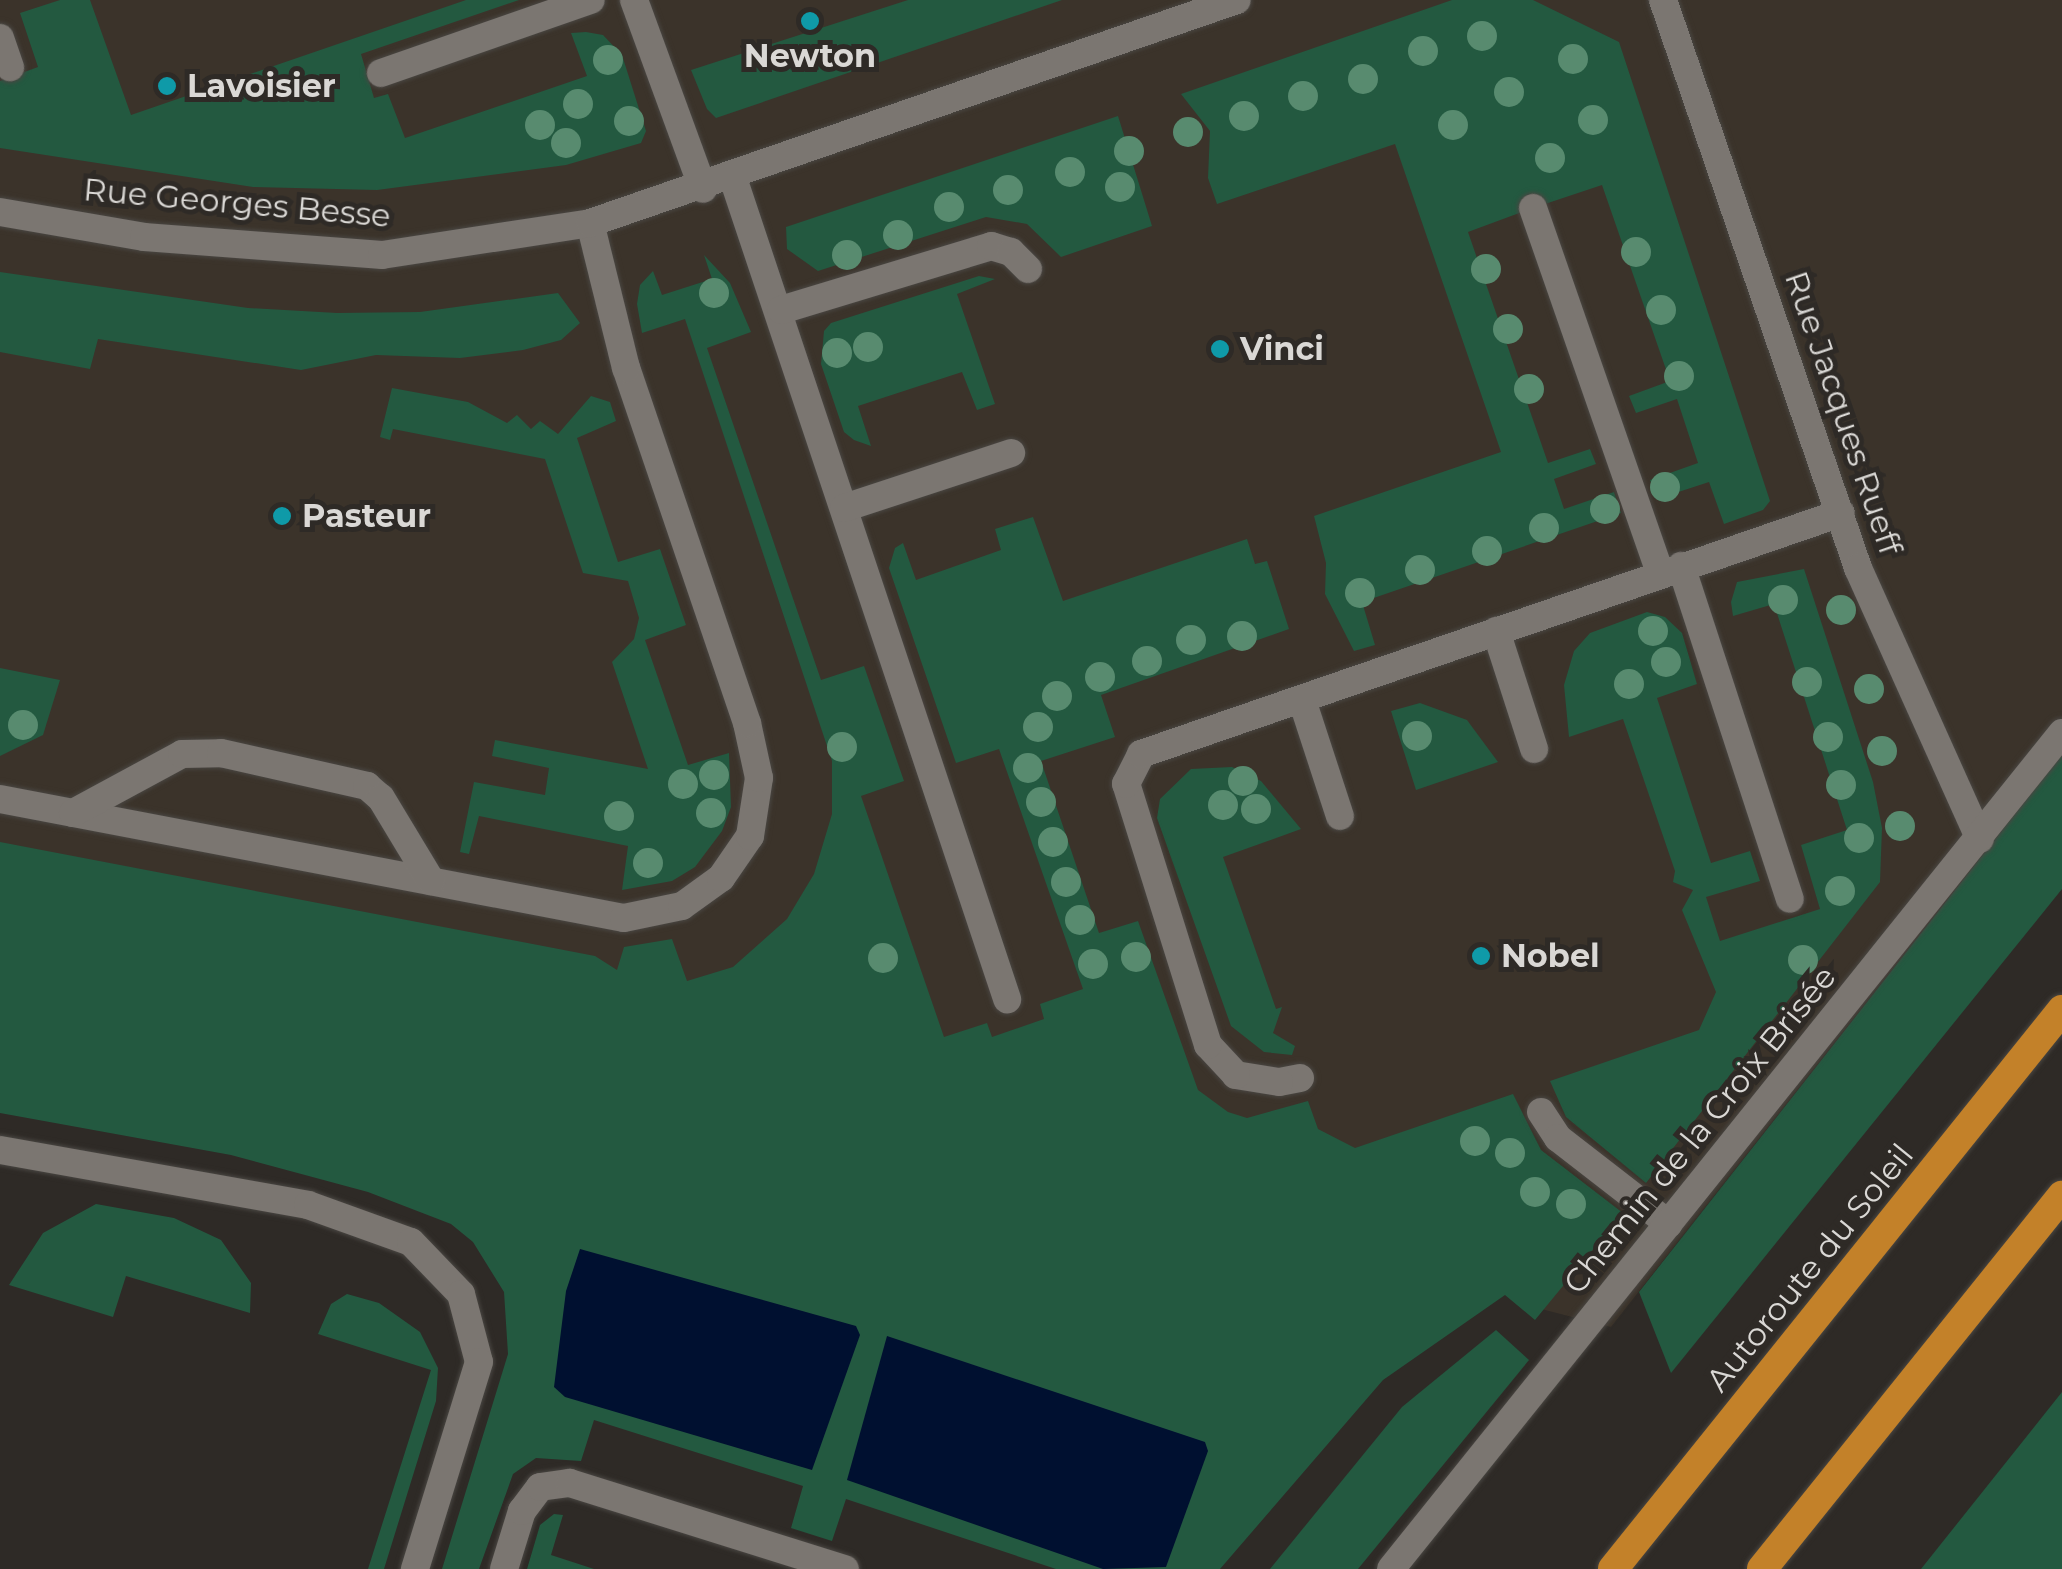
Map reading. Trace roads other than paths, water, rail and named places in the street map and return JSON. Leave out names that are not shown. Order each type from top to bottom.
[{"type":"highway","name":"Autoroute du Soleil","points":[[1613,1569],[2062,1010]]},
{"type":"highway","points":[[1762,1569],[2062,1196]]},
{"type":"street","points":[[381,72],[590,0]]},
{"type":"street","points":[[634,0],[702,189]]},
{"type":"street","name":"Rue Georges Besse","points":[[0,212],[144,237],[382,256],[590,223],[734,178],[1236,0]]},
{"type":"street","name":"Rue Jacques Rueff","points":[[1663,0],[1858,568],[1980,839]]},
{"type":"street","points":[[0,38],[10,67]]},
{"type":"street","points":[[734,178],[1008,999]]},
{"type":"street","points":[[1533,208],[1671,569],[1790,899]]},
{"type":"street","points":[[0,799],[624,918],[682,906],[721,878],[750,836],[758,778],[747,723],[626,368],[590,223]]},
{"type":"street","points":[[781,310],[991,246],[1011,252],[1028,269]]},
{"type":"street","points":[[844,508],[1011,453]]},
{"type":"street","points":[[1300,1078],[1279,1082],[1236,1075],[1208,1044],[1126,784],[1140,754],[1841,513]]},
{"type":"street","points":[[1496,632],[1534,749]]},
{"type":"street","points":[[1302,700],[1340,816]]},
{"type":"street","name":"Chemin de la Croix Brisée","points":[[1391,1569],[2062,733]]},
{"type":"street","points":[[72,813],[182,754],[221,753],[367,786],[381,798],[432,882]]},
{"type":"street","points":[[1541,1112],[1558,1138],[1669,1224]]},
{"type":"street","points":[[0,1150],[308,1205],[410,1242],[460,1294],[479,1362],[415,1569]]},
{"type":"street","points":[[504,1569],[522,1511],[540,1487],[570,1482],[845,1569]]},
{"type":"water","points":[[580,1249],[856,1326],[860,1335],[812,1470],[565,1397],[554,1387],[566,1291]]},
{"type":"water","points":[[887,1336],[1205,1442],[1208,1451],[1166,1567],[1103,1569],[847,1480]]},
{"type":"place","name":"Newton","points":[[810,21]]},
{"type":"place","name":"Lavoisier","points":[[167,86]]},
{"type":"place","name":"Vinci","points":[[1220,349]]},
{"type":"place","name":"Pasteur","points":[[282,516]]},
{"type":"place","name":"Nobel","points":[[1481,956]]}]
